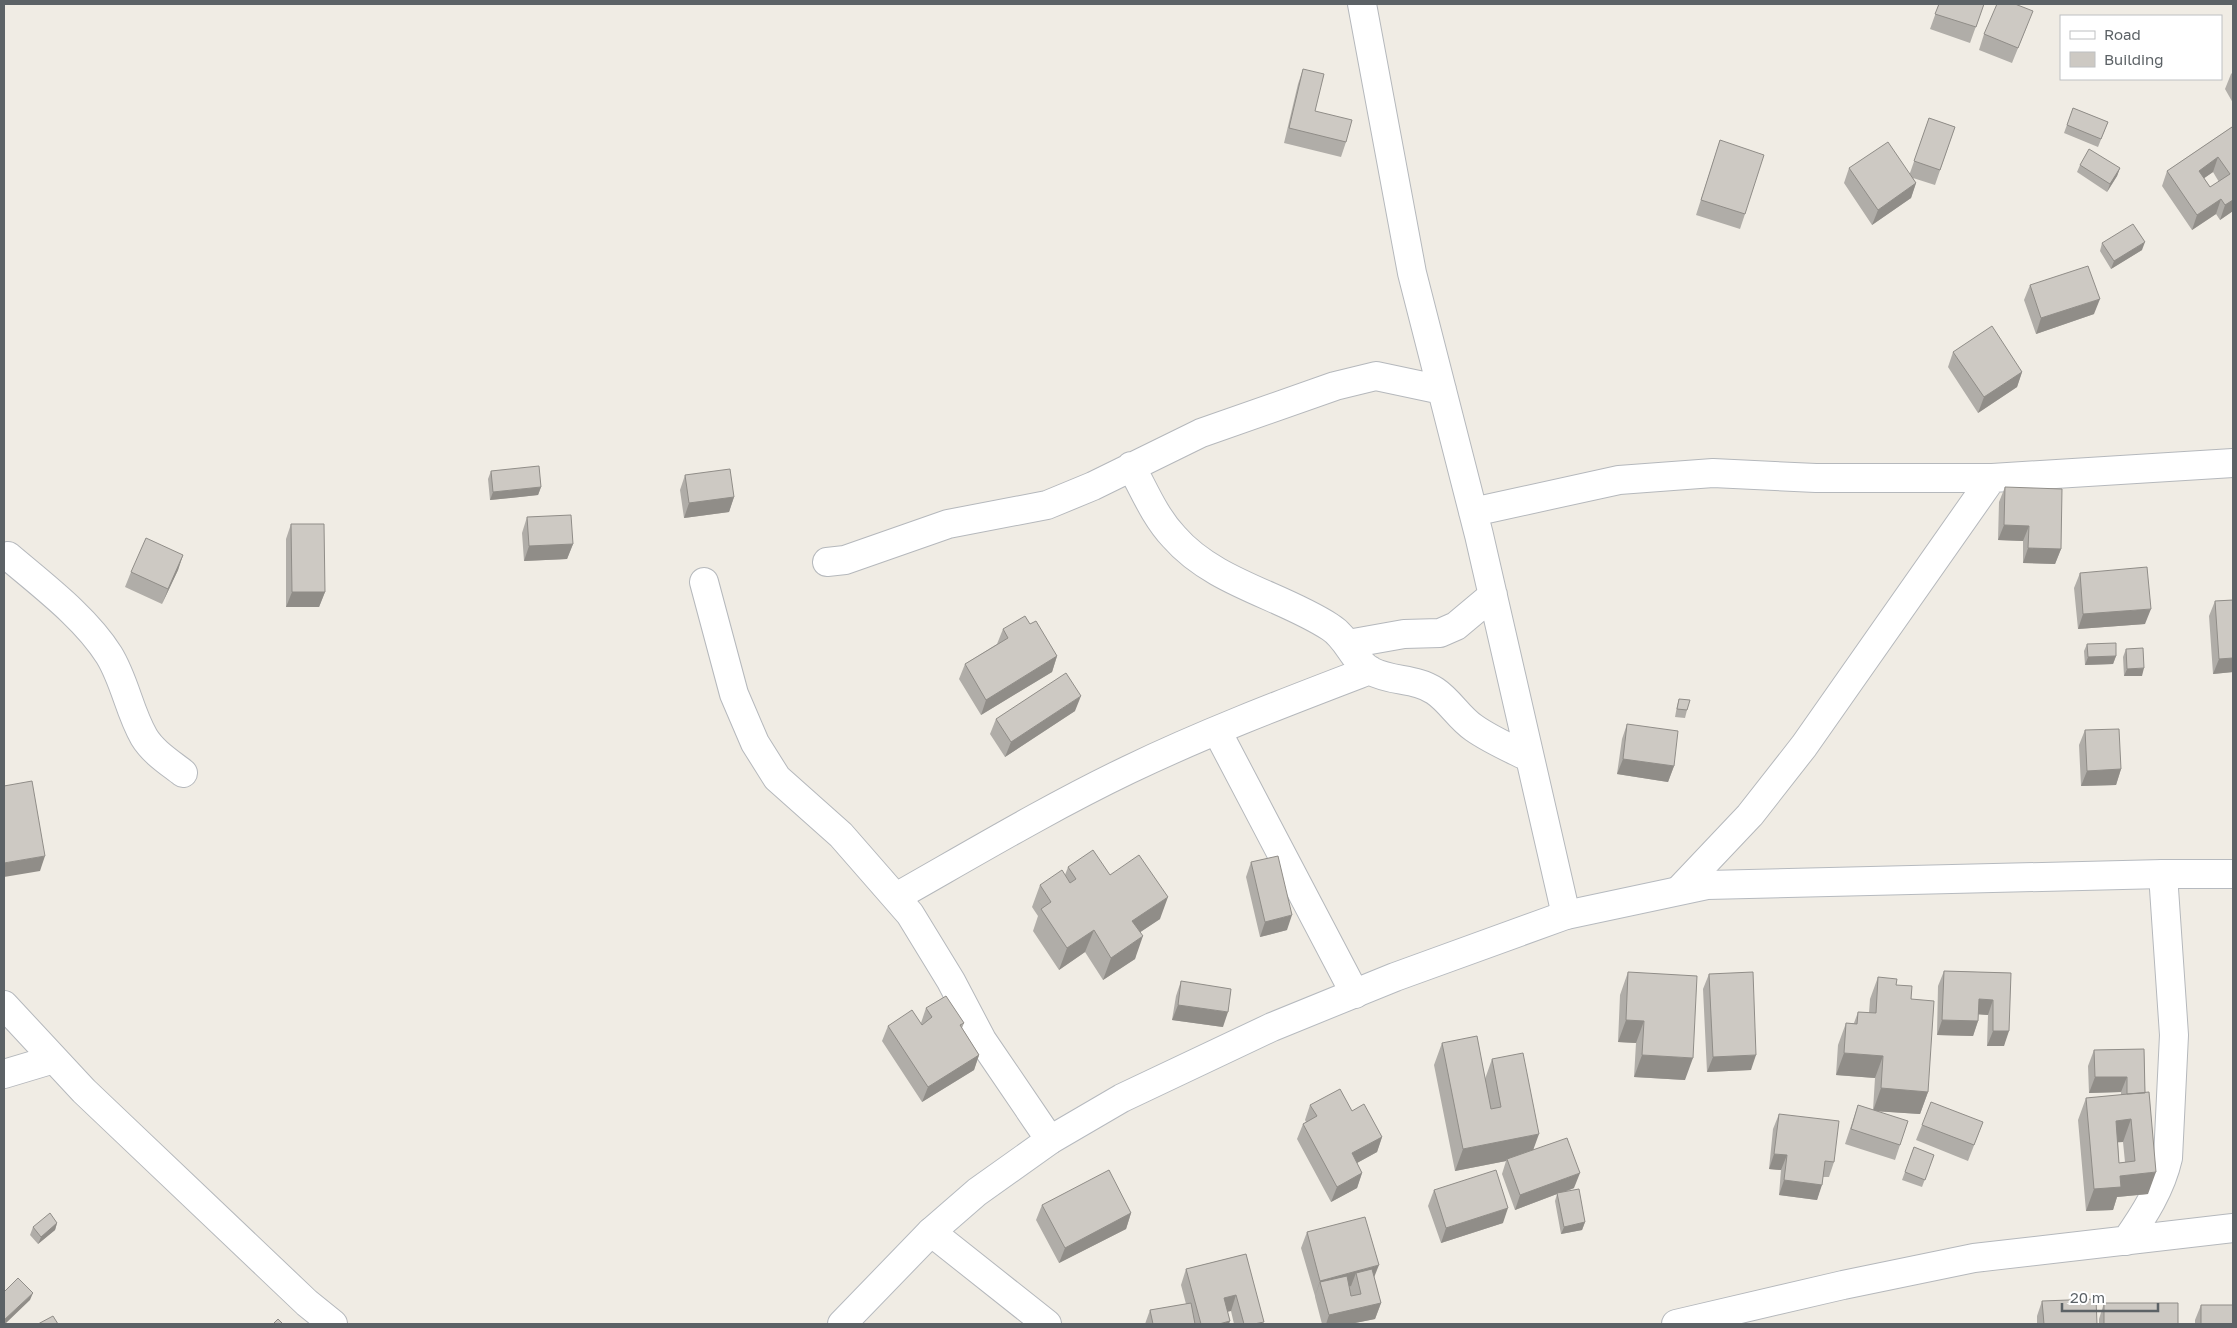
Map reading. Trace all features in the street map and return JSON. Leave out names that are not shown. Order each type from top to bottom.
[{"type":"street","points":[[1362,4],[1412,273],[1473,512],[1566,915]]},
{"type":"street","points":[[827,562],[845,560],[948,524],[1047,505],[1094,486],[1201,433],[1343,384],[1376,376],[1442,390]]},
{"type":"street","points":[[1473,512],[1619,480],[1713,472],[1816,478],[1992,478],[2233,463]]},
{"type":"street","points":[[1131,466],[1156,513],[1174,538],[1200,561],[1306,612],[1333,628],[1348,644],[1359,660],[1370,670],[1387,678],[1423,684],[1437,692],[1474,728],[1530,758]]},
{"type":"street","points":[[1679,890],[1750,815],[1804,746],[1992,478]]},
{"type":"street","points":[[5,554],[52,594],[89,630],[104,649],[123,682],[143,736],[152,748],[183,774]]},
{"type":"street","points":[[704,582],[734,694],[755,743],[778,778],[841,834],[896,897],[924,936],[982,1040],[1050,1140]]},
{"type":"street","points":[[1348,644],[1404,634],[1440,633],[1456,626],[1493,596]]},
{"type":"street","points":[[896,897],[1120,774],[1263,711],[1370,670]]},
{"type":"street","points":[[1217,731],[1355,994]]},
{"type":"street","points":[[2126,1241],[2156,1194],[2164,1175],[2168,1158],[2174,1035],[2163,874]]},
{"type":"street","points":[[842,1324],[931,1232],[977,1192],[1050,1140],[1131,1094],[1272,1027],[1395,977],[1566,915],[1707,884],[2233,874]]},
{"type":"street","points":[[4,1005],[84,1091],[307,1303],[332,1324]]},
{"type":"street","points":[[4,1074],[54,1059]]},
{"type":"street","points":[[1676,1324],[1842,1285],[1974,1258],[2233,1228]]},
{"type":"street","points":[[931,1232],[1047,1324]]},
{"type":"building","points":[[1939,4],[1984,4],[1976,27],[1935,14]]},
{"type":"building","points":[[1997,4],[2015,4],[2033,11],[2018,48],[1984,34]]},
{"type":"building","points":[[1303,69],[1324,74],[1315,111],[1352,120],[1346,142],[1289,128]]},
{"type":"building","points":[[2073,108],[2108,122],[2101,139],[2067,125]]},
{"type":"building","points":[[1929,118],[1955,127],[1940,170],[1914,161]]},
{"type":"building","points":[[2232,127],[2233,200],[2225,205],[2221,199],[2197,215],[2167,171]],"holes":[[[2218,157],[2230,174],[2210,187],[2199,171]]]},
{"type":"building","points":[[1720,140],[1764,155],[1745,214],[1701,200]]},
{"type":"building","points":[[1888,142],[1916,183],[1878,210],[1849,168]]},
{"type":"building","points":[[2089,149],[2120,168],[2110,184],[2080,165]]},
{"type":"building","points":[[2133,224],[2145,242],[2114,261],[2102,243]]},
{"type":"building","points":[[2088,266],[2100,299],[2041,318],[2030,285]]},
{"type":"building","points":[[1992,326],[2022,372],[1984,397],[1953,352]]},
{"type":"building","points":[[539,466],[541,487],[493,492],[491,471]]},
{"type":"building","points":[[730,469],[734,497],[689,503],[685,475]]},
{"type":"building","points":[[2005,487],[2062,489],[2061,549],[2028,548],[2029,526],[2004,525]]},
{"type":"building","points":[[571,515],[573,544],[529,546],[527,517]]},
{"type":"building","points":[[291,524],[324,524],[325,592],[292,592]]},
{"type":"building","points":[[146,538],[183,555],[168,589],[131,572]]},
{"type":"building","points":[[2147,567],[2151,609],[2083,614],[2080,573]]},
{"type":"building","points":[[2233,600],[2233,658],[2219,659],[2215,601]]},
{"type":"building","points":[[1025,616],[1030,624],[1036,621],[1057,656],[986,700],[965,664],[1008,638],[1003,629]]},
{"type":"building","points":[[2116,643],[2116,656],[2088,657],[2087,644]]},
{"type":"building","points":[[2143,648],[2144,668],[2127,669],[2126,649]]},
{"type":"building","points":[[1066,673],[1081,696],[1011,742],[996,719]]},
{"type":"building","points":[[1679,699],[1690,700],[1687,710],[1677,709]]},
{"type":"building","points":[[1627,724],[1678,731],[1674,766],[1623,759]]},
{"type":"building","points":[[2119,729],[2121,769],[2087,771],[2085,730]]},
{"type":"building","points":[[32,781],[45,856],[4,863],[4,786]]},
{"type":"building","points":[[1093,850],[1110,875],[1139,855],[1168,897],[1132,921],[1143,936],[1111,958],[1094,930],[1067,948],[1041,909],[1051,902],[1040,885],[1062,870],[1070,883],[1076,879],[1068,867]]},
{"type":"building","points":[[1278,856],[1292,915],[1265,922],[1251,862]]},
{"type":"building","points":[[1944,971],[2011,973],[2009,1031],[1993,1031],[1993,1000],[1979,999],[1978,1021],[1942,1020]]},
{"type":"building","points":[[1628,972],[1697,976],[1693,1058],[1642,1055],[1644,1021],[1626,1020]]},
{"type":"building","points":[[1753,972],[1756,1055],[1713,1057],[1709,974]]},
{"type":"building","points":[[1878,977],[1897,979],[1896,985],[1912,986],[1911,999],[1934,1001],[1928,1092],[1881,1088],[1883,1056],[1844,1053],[1846,1023],[1857,1024],[1858,1012],[1876,1013]]},
{"type":"building","points":[[1181,981],[1231,989],[1228,1012],[1178,1005]]},
{"type":"building","points":[[946,996],[964,1023],[960,1025],[979,1055],[928,1087],[888,1026],[912,1010],[922,1025],[932,1017],[926,1008]]},
{"type":"building","points":[[1477,1036],[1491,1109],[1501,1107],[1492,1059],[1523,1053],[1539,1134],[1463,1149],[1442,1043]]},
{"type":"building","points":[[2144,1049],[2145,1093],[2127,1094],[2127,1077],[2095,1077],[2094,1050]]},
{"type":"building","points":[[1340,1089],[1352,1111],[1364,1104],[1382,1137],[1352,1153],[1362,1173],[1337,1187],[1303,1124],[1317,1116],[1310,1105]]},
{"type":"building","points":[[2149,1092],[2156,1172],[2120,1176],[2121,1187],[2094,1189],[2086,1098]],"holes":[[[2131,1119],[2135,1161],[2119,1163],[2116,1121]]]},
{"type":"building","points":[[1931,1102],[1983,1122],[1974,1145],[1922,1125]]},
{"type":"building","points":[[1858,1105],[1908,1121],[1900,1145],[1851,1129]]},
{"type":"building","points":[[1779,1114],[1839,1121],[1834,1162],[1825,1161],[1822,1185],[1784,1180],[1787,1155],[1774,1154]]},
{"type":"building","points":[[1567,1138],[1580,1173],[1520,1195],[1507,1159]]},
{"type":"building","points":[[1914,1147],[1934,1155],[1925,1180],[1905,1172]]},
{"type":"building","points":[[1109,1170],[1131,1213],[1065,1248],[1042,1205]]},
{"type":"building","points":[[1496,1170],[1508,1208],[1446,1228],[1434,1190]]},
{"type":"building","points":[[1579,1189],[1585,1222],[1564,1227],[1557,1193]]},
{"type":"building","points":[[50,1213],[57,1223],[41,1237],[33,1227]]},
{"type":"building","points":[[1365,1217],[1379,1265],[1320,1281],[1307,1232]]},
{"type":"building","points":[[1246,1254],[1264,1322],[1244,1324],[1236,1295],[1224,1298],[1230,1321],[1219,1324],[1201,1324],[1186,1269]]},
{"type":"building","points":[[1372,1269],[1381,1303],[1329,1315],[1320,1282],[1347,1276],[1351,1296],[1361,1294],[1356,1273]]},
{"type":"building","points":[[18,1278],[33,1293],[4,1320],[4,1292]]},
{"type":"building","points":[[2096,1299],[2097,1324],[2044,1324],[2042,1301]]},
{"type":"building","points":[[1191,1303],[1195,1324],[1153,1324],[1150,1310]]},
{"type":"building","points":[[2104,1303],[2178,1303],[2178,1324],[2104,1324]]},
{"type":"building","points":[[2201,1305],[2233,1305],[2233,1324],[2201,1324]]},
{"type":"building","points":[[53,1316],[58,1324],[38,1324]]},
{"type":"building","points":[[278,1319],[283,1324],[273,1324]]}]
